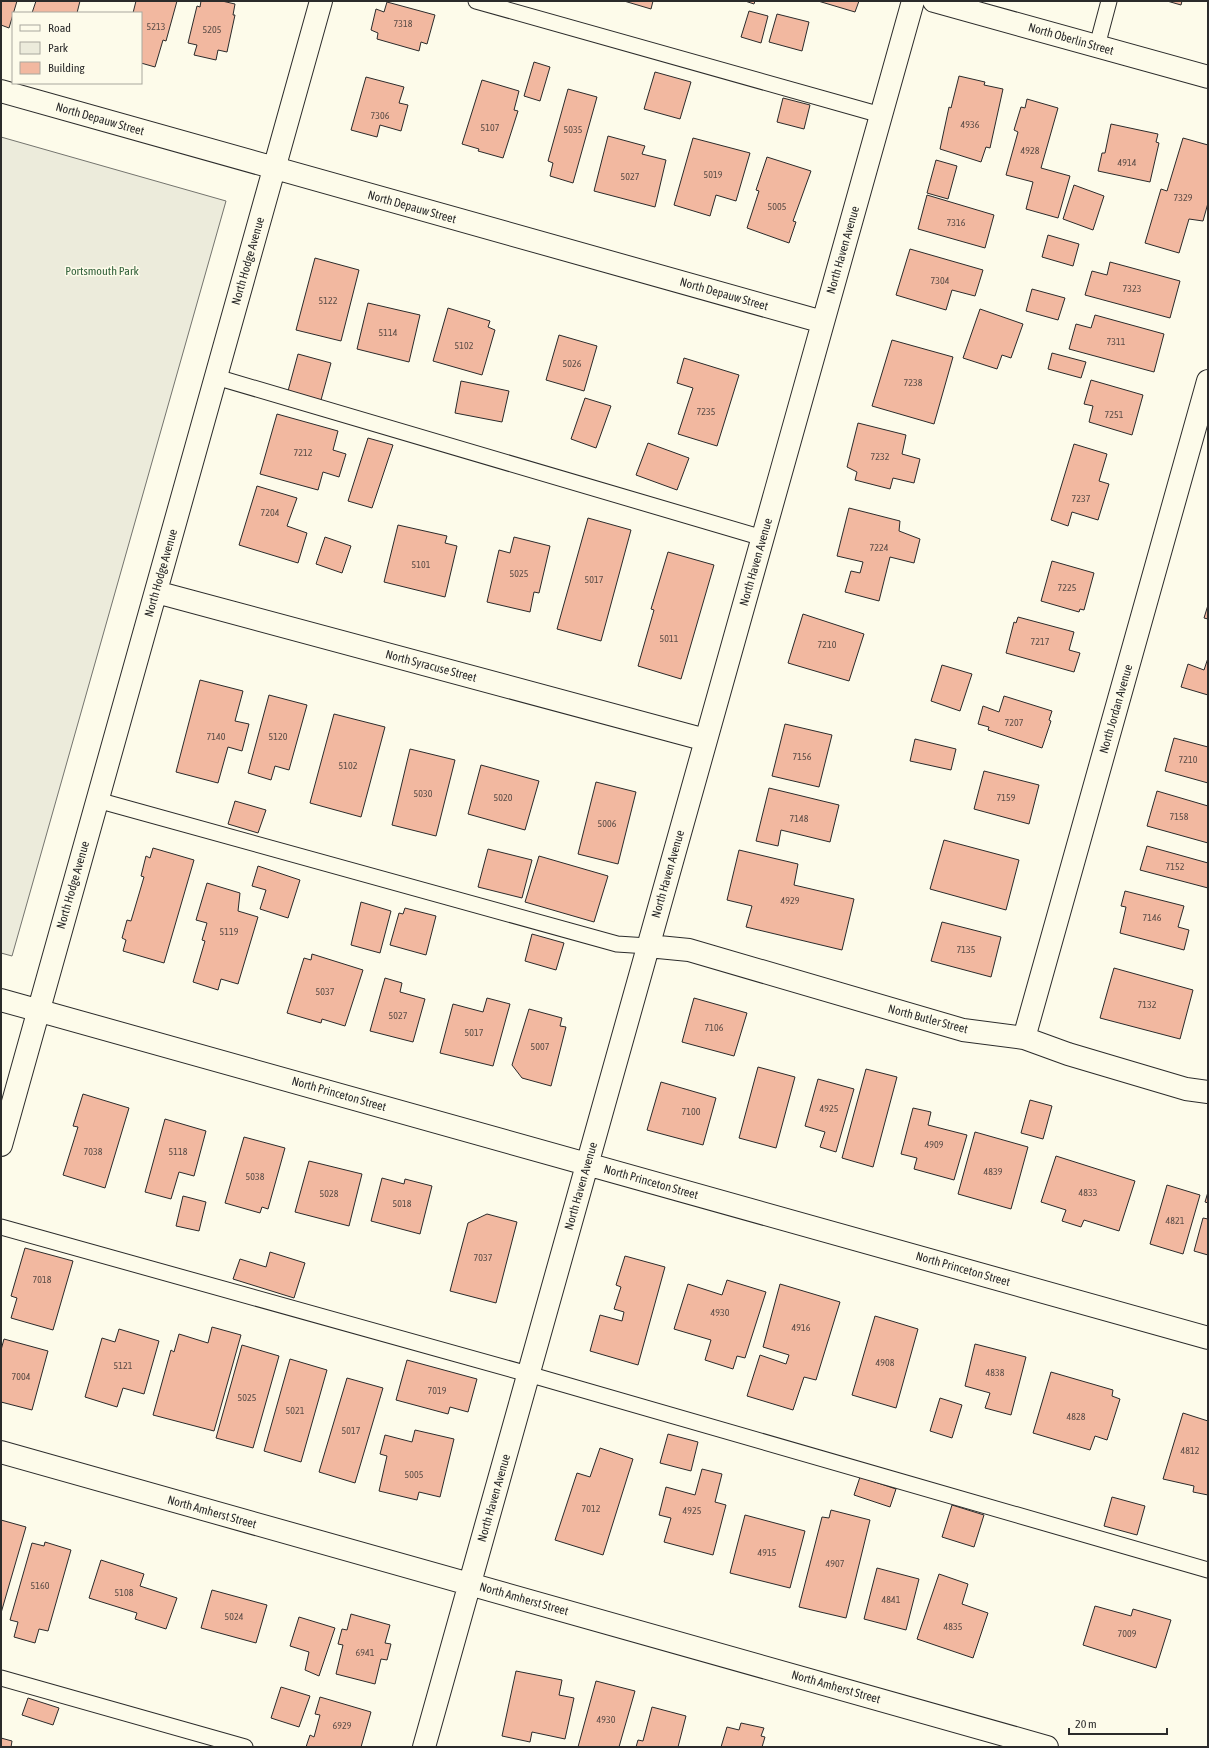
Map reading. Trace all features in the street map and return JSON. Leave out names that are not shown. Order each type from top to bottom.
[{"type":"street","name":"North Hodge Avenue","points":[[1,1145],[321,1]]},
{"type":"street","name":"North Haven Avenue","points":[[424,1747],[913,1]]},
{"type":"street","name":"North Oberlin Street","points":[[934,1],[1208,77]]},
{"type":"street","name":"North Depauw Street","points":[[1,91],[274,169],[823,322]]},
{"type":"street","name":"North Jordan Avenue","points":[[1024,1038],[1208,381]]},
{"type":"street","name":"North Syracuse Street","points":[[156,592],[706,740]]},
{"type":"street","name":"North Butler Street","points":[[648,946],[689,950],[963,1030],[1024,1038],[1090,1061],[1186,1089],[1208,1092]]},
{"type":"street","name":"North Princeton Street","points":[[1,1000],[1208,1338]]},
{"type":"street","name":"North Amherst Street","points":[[1,1452],[1047,1747]]},
{"type":"lane","points":[[476,1],[881,115]]},
{"type":"lane","points":[[1096,46],[1109,1]]},
{"type":"lane","points":[[216,377],[763,538]]},
{"type":"lane","points":[[97,800],[617,944],[648,946]]},
{"type":"lane","points":[[1,1227],[528,1374],[1208,1570]]},
{"type":"lane","points":[[1,1678],[245,1747]]},
{"type":"green space","name":"Portsmouth Park","points":[[1,137],[226,201],[12,956],[1,953]]},
{"type":"building","points":[[1,1],[17,1],[14,12],[12,12],[9,28],[1,25]]},
{"type":"building","points":[[36,1],[80,1],[77,12],[32,12]]},
{"type":"building","points":[[136,1],[177,1],[166,41],[163,40],[155,67],[142,63],[142,12],[133,12]]},
{"type":"building","points":[[201,1],[222,1],[235,4],[233,15],[235,15],[227,52],[218,50],[216,60],[194,55],[197,45],[188,43],[197,6],[200,7]]},
{"type":"building","points":[[624,1],[653,1],[651,9]]},
{"type":"building","points":[[745,1],[755,1],[754,4]]},
{"type":"building","points":[[818,1],[859,1],[855,12]]},
{"type":"building","points":[[1167,1],[1182,1],[1181,5]]},
{"type":"building","points":[[387,2],[435,15],[427,44],[421,42],[419,51],[377,39],[378,33],[371,30],[376,9],[384,12]]},
{"type":"building","points":[[749,11],[768,16],[761,43],[741,37]]},
{"type":"building","points":[[777,14],[809,22],[802,51],[769,42]]},
{"type":"building","points":[[534,62],[550,67],[540,101],[524,96]]},
{"type":"building","points":[[655,72],[691,82],[680,119],[644,109]]},
{"type":"building","points":[[959,76],[985,82],[984,85],[1003,89],[990,148],[986,147],[981,162],[940,149],[949,107],[951,108]]},
{"type":"building","points":[[366,77],[404,87],[399,103],[408,105],[401,131],[380,125],[377,137],[351,130]]},
{"type":"building","points":[[482,80],[519,91],[514,110],[518,111],[503,158],[478,151],[479,149],[462,144]]},
{"type":"building","points":[[568,89],[597,97],[573,183],[550,176],[553,163],[548,161]]},
{"type":"building","points":[[783,98],[810,105],[804,129],[777,122]]},
{"type":"building","points":[[1027,99],[1058,108],[1041,168],[1070,176],[1058,218],[1026,209],[1033,182],[1006,175],[1018,132],[1014,130],[1021,107],[1025,108]]},
{"type":"building","points":[[1111,124],[1158,134],[1156,142],[1159,143],[1150,182],[1098,171],[1102,153],[1105,153]]},
{"type":"building","points":[[608,136],[645,146],[642,154],[666,160],[655,207],[594,191]]},
{"type":"building","points":[[693,138],[750,153],[736,201],[716,195],[710,216],[674,205]]},
{"type":"building","points":[[1183,138],[1208,145],[1208,203],[1203,221],[1189,219],[1179,253],[1145,243],[1161,189],[1167,191]]},
{"type":"building","points":[[767,157],[811,171],[793,221],[796,222],[789,243],[747,228],[759,191],[756,190]]},
{"type":"building","points":[[936,160],[957,166],[948,199],[927,193]]},
{"type":"building","points":[[1074,185],[1104,196],[1093,230],[1063,219]]},
{"type":"building","points":[[927,195],[994,215],[985,248],[918,229]]},
{"type":"building","points":[[1048,235],[1079,244],[1073,266],[1042,257]]},
{"type":"building","points":[[910,249],[983,270],[975,296],[952,290],[946,310],[896,295]]},
{"type":"building","points":[[315,258],[359,270],[341,341],[296,330]]},
{"type":"building","points":[[1110,262],[1180,281],[1170,318],[1085,295],[1092,271],[1107,275]]},
{"type":"building","points":[[1032,289],[1065,298],[1058,320],[1026,311]]},
{"type":"building","points":[[368,303],[420,315],[409,362],[357,349]]},
{"type":"building","points":[[448,308],[490,321],[488,327],[495,330],[482,375],[433,361]]},
{"type":"building","points":[[980,309],[1023,324],[1011,358],[1002,355],[997,369],[963,358]]},
{"type":"building","points":[[1095,315],[1164,334],[1154,372],[1069,349],[1076,324],[1091,328]]},
{"type":"building","points":[[559,335],[597,346],[584,391],[546,380]]},
{"type":"building","points":[[892,340],[953,357],[934,424],[872,406]]},
{"type":"building","points":[[1052,353],[1086,362],[1081,378],[1048,369]]},
{"type":"building","points":[[298,354],[331,363],[321,400],[288,391]]},
{"type":"building","points":[[684,358],[739,375],[717,446],[678,434],[693,388],[677,383]]},
{"type":"building","points":[[1091,380],[1143,395],[1132,435],[1089,422],[1093,406],[1084,404]]},
{"type":"building","points":[[461,381],[509,391],[502,422],[455,413]]},
{"type":"building","points":[[585,398],[611,406],[596,448],[571,439]]},
{"type":"building","points":[[277,414],[338,431],[333,450],[346,454],[339,477],[323,472],[318,490],[260,474]]},
{"type":"building","points":[[858,423],[906,435],[902,454],[920,459],[914,483],[893,478],[890,489],[855,480],[857,472],[847,467]]},
{"type":"building","points":[[368,438],[393,445],[372,508],[348,501]]},
{"type":"building","points":[[648,443],[689,458],[677,490],[636,475]]},
{"type":"building","points":[[1074,444],[1107,454],[1099,481],[1109,484],[1098,520],[1072,512],[1068,526],[1051,520]]},
{"type":"building","points":[[257,486],[297,498],[287,526],[307,533],[298,563],[239,545]]},
{"type":"building","points":[[849,508],[900,521],[899,531],[920,539],[914,563],[890,557],[879,601],[845,592],[851,571],[860,573],[863,562],[837,556]]},
{"type":"building","points":[[588,518],[631,530],[601,641],[557,629]]},
{"type":"building","points":[[398,525],[447,536],[445,543],[457,546],[445,597],[384,582]]},
{"type":"building","points":[[325,537],[351,546],[342,573],[316,564]]},
{"type":"building","points":[[514,537],[550,546],[539,593],[534,592],[530,612],[487,602],[499,550],[510,553]]},
{"type":"building","points":[[668,552],[714,565],[681,679],[638,666],[654,610],[651,609]]},
{"type":"building","points":[[1052,561],[1094,573],[1084,610],[1080,609],[1079,612],[1041,601]]},
{"type":"building","points":[[1208,605],[1208,619],[1204,618]]},
{"type":"building","points":[[803,614],[864,634],[849,681],[788,663]]},
{"type":"building","points":[[1018,617],[1074,632],[1069,650],[1080,653],[1074,672],[1006,653],[1014,622],[1016,623]]},
{"type":"building","points":[[1208,658],[1208,695],[1181,687],[1188,664],[1204,670]]},
{"type":"building","points":[[942,665],[972,674],[960,711],[931,701]]},
{"type":"building","points":[[200,680],[243,691],[235,721],[249,724],[242,751],[228,747],[218,783],[176,772]]},
{"type":"building","points":[[269,695],[307,705],[289,770],[275,766],[271,780],[248,773]]},
{"type":"building","points":[[1004,696],[1052,711],[1049,720],[1051,721],[1042,748],[988,730],[989,727],[978,724],[983,706],[999,712]]},
{"type":"building","points":[[334,714],[385,727],[361,817],[310,803]]},
{"type":"building","points":[[785,724],[832,735],[819,787],[772,776]]},
{"type":"building","points":[[1174,738],[1208,747],[1208,783],[1165,771]]},
{"type":"building","points":[[915,739],[956,749],[951,770],[910,761]]},
{"type":"building","points":[[410,749],[455,760],[436,836],[392,825]]},
{"type":"building","points":[[481,765],[539,781],[525,830],[468,814]]},
{"type":"building","points":[[984,771],[1039,785],[1029,824],[974,809]]},
{"type":"building","points":[[596,782],[636,792],[618,864],[578,854]]},
{"type":"building","points":[[769,788],[839,805],[830,842],[781,830],[778,846],[756,841]]},
{"type":"building","points":[[1157,791],[1208,806],[1208,843],[1147,826]]},
{"type":"building","points":[[235,801],[266,810],[258,833],[228,824]]},
{"type":"building","points":[[944,840],[1019,860],[1006,910],[930,889]]},
{"type":"building","points":[[1147,846],[1208,863],[1208,888],[1140,870]]},
{"type":"building","points":[[153,848],[194,860],[164,963],[123,951],[126,940],[122,938],[127,920],[131,921],[144,877],[141,876],[146,856],[150,858]]},
{"type":"building","points":[[488,849],[532,860],[522,898],[478,887]]},
{"type":"building","points":[[739,850],[798,864],[794,885],[854,899],[842,950],[746,927],[752,906],[727,900]]},
{"type":"building","points":[[539,856],[608,876],[594,922],[525,902]]},
{"type":"building","points":[[258,866],[300,880],[288,918],[260,909],[266,890],[252,886]]},
{"type":"building","points":[[207,883],[240,893],[238,911],[258,917],[238,984],[221,979],[218,990],[193,982],[205,941],[202,940],[207,923],[196,920]]},
{"type":"building","points":[[1125,891],[1184,906],[1178,927],[1189,930],[1184,950],[1120,933],[1126,907],[1121,906]]},
{"type":"building","points":[[361,902],[391,911],[380,953],[351,945]]},
{"type":"building","points":[[405,908],[436,916],[426,955],[390,945],[399,913],[403,914]]},
{"type":"building","points":[[942,922],[1001,937],[991,977],[931,961]]},
{"type":"building","points":[[532,934],[564,943],[556,970],[525,961]]},
{"type":"building","points":[[312,954],[363,970],[345,1026],[322,1019],[321,1023],[287,1013],[304,958],[311,960]]},
{"type":"building","points":[[1114,968],[1193,990],[1180,1039],[1100,1018]]},
{"type":"building","points":[[385,978],[402,983],[400,992],[425,999],[413,1042],[370,1031]]},
{"type":"building","points":[[487,998],[510,1004],[493,1066],[440,1053],[453,1004],[483,1012]]},
{"type":"building","points":[[694,998],[747,1013],[734,1056],[682,1042]]},
{"type":"building","points":[[529,1009],[562,1018],[560,1026],[566,1027],[551,1086],[522,1078],[512,1065]]},
{"type":"building","points":[[758,1067],[795,1077],[776,1148],[739,1138]]},
{"type":"building","points":[[866,1069],[897,1077],[873,1167],[842,1158]]},
{"type":"building","points":[[818,1079],[854,1089],[836,1152],[820,1147],[825,1132],[805,1126]]},
{"type":"building","points":[[661,1082],[716,1098],[703,1145],[647,1130]]},
{"type":"building","points":[[83,1094],[129,1108],[105,1188],[63,1175],[78,1127],[73,1126]]},
{"type":"building","points":[[1030,1100],[1052,1106],[1043,1139],[1021,1133]]},
{"type":"building","points":[[913,1108],[931,1112],[928,1125],[967,1135],[954,1180],[914,1169],[917,1158],[901,1154]]},
{"type":"building","points":[[165,1119],[206,1131],[194,1176],[179,1172],[171,1199],[145,1192]]},
{"type":"building","points":[[975,1132],[1028,1147],[1011,1209],[958,1194]]},
{"type":"building","points":[[244,1137],[285,1148],[268,1209],[262,1207],[260,1213],[225,1203]]},
{"type":"building","points":[[1056,1156],[1135,1181],[1119,1231],[1084,1220],[1081,1227],[1062,1221],[1066,1210],[1041,1202]]},
{"type":"building","points":[[309,1161],[362,1174],[349,1226],[295,1212]]},
{"type":"building","points":[[382,1178],[404,1184],[405,1179],[432,1186],[420,1234],[371,1221]]},
{"type":"building","points":[[1167,1185],[1200,1195],[1183,1254],[1150,1244]]},
{"type":"building","points":[[1208,1192],[1208,1203],[1205,1202]]},
{"type":"building","points":[[183,1196],[206,1202],[199,1231],[176,1226]]},
{"type":"building","points":[[487,1214],[517,1222],[496,1303],[450,1291],[468,1223]]},
{"type":"building","points":[[1203,1218],[1208,1219],[1208,1255],[1194,1251]]},
{"type":"building","points":[[25,1248],[73,1261],[53,1330],[11,1318],[17,1298],[11,1296]]},
{"type":"building","points":[[270,1252],[305,1263],[294,1298],[233,1279],[240,1259],[266,1267]]},
{"type":"building","points":[[625,1256],[665,1267],[638,1365],[590,1351],[600,1315],[622,1321],[624,1312],[614,1309],[621,1287],[616,1285]]},
{"type":"building","points":[[727,1280],[766,1292],[745,1358],[737,1356],[733,1369],[705,1360],[711,1340],[674,1329],[688,1284],[722,1295]]},
{"type":"building","points":[[780,1284],[840,1302],[816,1380],[804,1377],[793,1410],[747,1396],[760,1355],[786,1364],[789,1355],[763,1347]]},
{"type":"building","points":[[875,1316],[918,1329],[896,1408],[852,1395]]},
{"type":"building","points":[[212,1327],[241,1335],[214,1431],[153,1415],[171,1350],[174,1352],[179,1334],[208,1343]]},
{"type":"building","points":[[119,1329],[159,1341],[144,1394],[123,1388],[117,1407],[85,1397],[102,1338],[115,1342]]},
{"type":"building","points":[[4,1339],[48,1351],[32,1410],[1,1402],[1,1350]]},
{"type":"building","points":[[975,1344],[1026,1357],[1011,1415],[985,1408],[990,1393],[965,1386]]},
{"type":"building","points":[[242,1345],[279,1356],[253,1448],[216,1438]]},
{"type":"building","points":[[290,1359],[327,1370],[301,1462],[264,1451]]},
{"type":"building","points":[[407,1360],[477,1379],[468,1412],[450,1407],[448,1414],[396,1400]]},
{"type":"building","points":[[1051,1372],[1113,1390],[1112,1396],[1120,1399],[1107,1440],[1095,1436],[1090,1450],[1033,1433]]},
{"type":"building","points":[[347,1378],[383,1388],[355,1483],[319,1472]]},
{"type":"building","points":[[940,1398],[962,1405],[952,1438],[930,1431]]},
{"type":"building","points":[[1183,1413],[1208,1421],[1208,1495],[1193,1492],[1194,1486],[1163,1479]]},
{"type":"building","points":[[415,1430],[454,1439],[440,1497],[419,1492],[417,1500],[379,1491],[387,1456],[380,1454],[385,1435],[412,1442]]},
{"type":"building","points":[[668,1434],[698,1442],[691,1471],[660,1463]]},
{"type":"building","points":[[600,1448],[633,1459],[603,1555],[555,1540],[577,1473],[590,1477]]},
{"type":"building","points":[[702,1469],[722,1474],[715,1502],[726,1505],[713,1555],[664,1542],[671,1518],[659,1515],[666,1487],[695,1495]]},
{"type":"building","points":[[860,1477],[896,1489],[890,1507],[854,1495]]},
{"type":"building","points":[[1112,1497],[1145,1506],[1137,1535],[1104,1526]]},
{"type":"building","points":[[952,1505],[984,1515],[974,1547],[942,1537]]},
{"type":"building","points":[[831,1510],[870,1520],[846,1618],[799,1607],[822,1517],[829,1518]]},
{"type":"building","points":[[745,1515],[805,1531],[790,1588],[730,1573]]},
{"type":"building","points":[[1,1520],[26,1527],[1,1613]]},
{"type":"building","points":[[45,1542],[71,1550],[48,1631],[39,1629],[35,1643],[14,1637],[18,1622],[10,1620],[32,1543],[44,1546]]},
{"type":"building","points":[[101,1560],[144,1574],[140,1586],[177,1598],[166,1629],[135,1619],[137,1613],[89,1598]]},
{"type":"building","points":[[877,1568],[919,1579],[906,1630],[864,1619]]},
{"type":"building","points":[[939,1574],[968,1584],[962,1604],[988,1613],[973,1658],[917,1639]]},
{"type":"building","points":[[212,1590],[267,1605],[256,1643],[201,1628]]},
{"type":"building","points":[[1095,1606],[1131,1616],[1133,1609],[1171,1620],[1156,1668],[1083,1645]]},
{"type":"building","points":[[351,1614],[390,1625],[385,1643],[391,1644],[387,1660],[381,1659],[375,1684],[336,1674],[343,1645],[338,1644],[342,1629],[347,1630]]},
{"type":"building","points":[[299,1617],[335,1628],[319,1676],[305,1670],[309,1652],[290,1646]]},
{"type":"building","points":[[516,1671],[562,1680],[559,1695],[574,1698],[565,1739],[532,1732],[530,1742],[502,1736]]},
{"type":"building","points":[[596,1681],[635,1691],[619,1747],[578,1747]]},
{"type":"building","points":[[281,1687],[310,1696],[299,1727],[271,1718]]},
{"type":"building","points":[[320,1697],[371,1712],[361,1747],[306,1747],[310,1735],[314,1737],[320,1715],[315,1714]]},
{"type":"building","points":[[28,1698],[59,1708],[53,1725],[22,1715]]},
{"type":"building","points":[[652,1707],[686,1716],[678,1747],[636,1747],[638,1740],[643,1741]]},
{"type":"building","points":[[741,1723],[764,1728],[761,1736],[765,1737],[762,1747],[721,1747],[727,1727],[739,1730]]},
{"type":"building","points":[[1,1738],[12,1741],[11,1747],[1,1747]]}]
